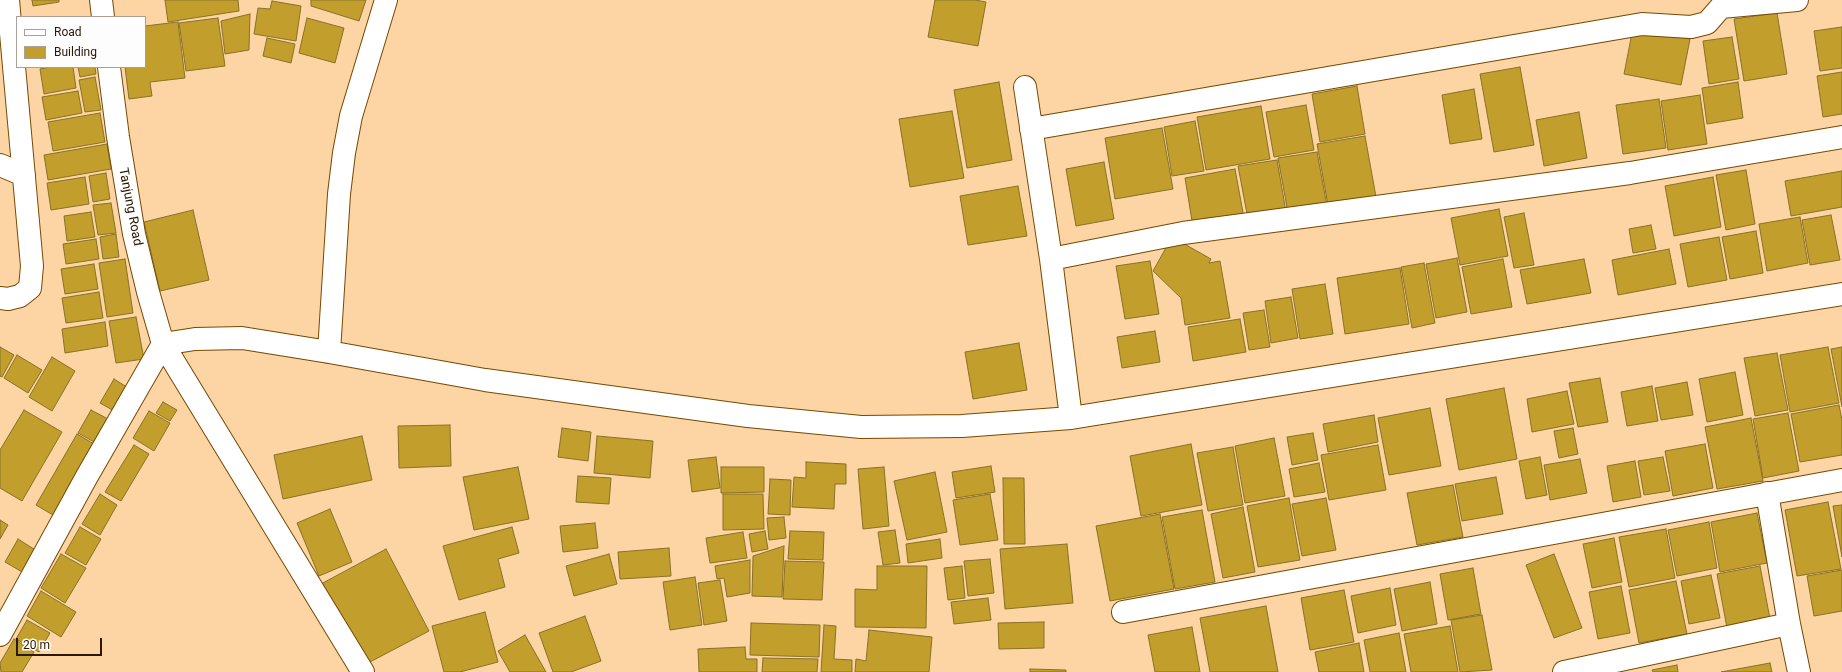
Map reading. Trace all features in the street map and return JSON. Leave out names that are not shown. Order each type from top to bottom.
[{"type":"street","points":[[0,298],[8,299],[20,296],[30,288],[32,266],[8,0]]},
{"type":"street","points":[[101,0],[103,16]]},
{"type":"street","points":[[329,352],[338,194],[344,153],[351,116],[386,0]]},
{"type":"street","points":[[1031,129],[1642,24],[1691,28],[1701,26],[1710,20],[1721,3],[1797,0]]},
{"type":"street","name":"Tanjung Road","points":[[109,68],[118,137],[134,234],[148,292],[163,344],[363,672]]},
{"type":"street","points":[[1025,87],[1071,418]]},
{"type":"street","points":[[1050,259],[1183,233],[1630,173],[1842,137]]},
{"type":"street","points":[[0,165],[24,175]]},
{"type":"street","points":[[0,635],[86,478],[163,344],[195,339],[242,338],[492,381],[748,416],[861,427],[962,426],[1071,418],[1842,294]]},
{"type":"street","points":[[1123,612],[1842,480]]},
{"type":"street","points":[[1767,493],[1789,624],[1799,672]]},
{"type":"street","points":[[1564,672],[1789,624]]},
{"type":"building","points":[[32,0],[59,0],[59,2],[33,6]]},
{"type":"building","points":[[165,0],[238,0],[239,11],[168,22]]},
{"type":"building","points":[[311,0],[366,0],[359,21],[311,6]]},
{"type":"building","points":[[935,0],[975,0],[986,2],[978,46],[928,37]]},
{"type":"building","points":[[272,1],[301,6],[296,41],[254,34],[258,8],[270,9]]},
{"type":"building","points":[[1777,13],[1787,74],[1744,81],[1734,19]]},
{"type":"building","points":[[250,14],[249,50],[225,54],[221,21]]},
{"type":"building","points":[[218,18],[225,66],[186,71],[179,23]]},
{"type":"building","points":[[307,18],[344,28],[335,63],[299,53]]},
{"type":"building","points":[[178,22],[185,78],[150,82],[152,96],[129,99],[125,68],[146,68],[146,26]]},
{"type":"building","points":[[1842,27],[1842,68],[1820,71],[1814,31]]},
{"type":"building","points":[[1633,28],[1690,39],[1681,85],[1624,74]]},
{"type":"building","points":[[1732,37],[1739,79],[1709,84],[1703,41]]},
{"type":"building","points":[[267,38],[295,44],[291,63],[263,56]]},
{"type":"building","points":[[1520,67],[1534,145],[1494,152],[1480,74]]},
{"type":"building","points":[[73,68],[76,88],[44,94],[40,69]]},
{"type":"building","points":[[78,68],[95,68],[96,74],[80,77]]},
{"type":"building","points":[[1842,72],[1842,114],[1823,117],[1817,76]]},
{"type":"building","points":[[95,77],[101,110],[85,112],[79,80]]},
{"type":"building","points":[[999,82],[1012,160],[967,168],[954,90]]},
{"type":"building","points":[[1738,82],[1743,118],[1707,124],[1702,88]]},
{"type":"building","points":[[1357,86],[1365,134],[1320,142],[1312,94]]},
{"type":"building","points":[[1474,89],[1482,139],[1450,144],[1442,95]]},
{"type":"building","points":[[78,91],[82,113],[46,120],[42,97]]},
{"type":"building","points":[[1700,95],[1707,144],[1668,150],[1661,101]]},
{"type":"building","points":[[1659,99],[1666,148],[1623,154],[1616,105]]},
{"type":"building","points":[[1306,105],[1314,150],[1274,157],[1266,112]]},
{"type":"building","points":[[1261,106],[1270,159],[1206,170],[1197,117]]},
{"type":"building","points":[[952,111],[964,178],[910,187],[899,119]]},
{"type":"building","points":[[1579,112],[1587,158],[1544,166],[1536,120]]},
{"type":"building","points":[[100,113],[105,142],[53,151],[48,122]]},
{"type":"building","points":[[1195,121],[1204,171],[1172,176],[1164,127]]},
{"type":"building","points":[[1162,128],[1173,189],[1115,199],[1105,138]]},
{"type":"building","points":[[1365,136],[1376,197],[1328,205],[1317,144]]},
{"type":"building","points":[[107,144],[111,169],[48,180],[44,155]]},
{"type":"building","points":[[1317,152],[1327,206],[1288,213],[1278,158]]},
{"type":"building","points":[[1277,160],[1286,212],[1248,219],[1238,166]]},
{"type":"building","points":[[1104,162],[1114,219],[1076,226],[1066,169]]},
{"type":"building","points":[[1235,169],[1244,218],[1193,227],[1185,178]]},
{"type":"building","points":[[1746,170],[1755,224],[1726,230],[1716,175]]},
{"type":"building","points":[[1842,171],[1842,207],[1791,216],[1785,181]]},
{"type":"building","points":[[106,173],[110,199],[93,202],[89,176]]},
{"type":"building","points":[[85,177],[89,204],[51,210],[47,183]]},
{"type":"building","points":[[1713,177],[1721,227],[1674,236],[1665,186]]},
{"type":"building","points":[[1018,186],[1027,236],[968,245],[960,196]]},
{"type":"building","points":[[111,203],[116,233],[98,235],[93,205]]},
{"type":"building","points":[[1499,209],[1508,256],[1460,265],[1451,218]]},
{"type":"building","points":[[193,210],[209,280],[160,291],[144,222]]},
{"type":"building","points":[[91,212],[95,237],[67,241],[64,216]]},
{"type":"building","points":[[1524,213],[1534,265],[1514,268],[1504,217]]},
{"type":"building","points":[[1831,215],[1840,260],[1810,265],[1802,220]]},
{"type":"building","points":[[1800,217],[1808,263],[1767,271],[1759,224]]},
{"type":"building","points":[[1651,225],[1656,249],[1633,253],[1629,229]]},
{"type":"building","points":[[1756,231],[1763,273],[1730,279],[1722,237]]},
{"type":"building","points":[[116,234],[119,257],[103,259],[100,237]]},
{"type":"building","points":[[1172,237],[1211,259],[1209,263],[1220,261],[1230,318],[1185,325],[1181,298],[1153,271]]},
{"type":"building","points":[[1719,237],[1727,280],[1688,287],[1680,244]]},
{"type":"building","points":[[96,239],[99,259],[66,264],[63,244]]},
{"type":"building","points":[[1669,249],[1676,284],[1618,295],[1612,260]]},
{"type":"building","points":[[1457,258],[1467,312],[1436,318],[1426,264]]},
{"type":"building","points":[[125,259],[133,313],[107,317],[99,263]]},
{"type":"building","points":[[1503,259],[1512,307],[1471,314],[1462,267]]},
{"type":"building","points":[[1584,259],[1591,293],[1527,304],[1520,270]]},
{"type":"building","points":[[1150,261],[1159,314],[1125,319],[1116,266]]},
{"type":"building","points":[[1424,263],[1435,323],[1412,328],[1401,267]]},
{"type":"building","points":[[94,264],[98,289],[65,294],[61,269]]},
{"type":"building","points":[[1400,268],[1409,324],[1345,334],[1337,278]]},
{"type":"building","points":[[1325,284],[1333,334],[1300,339],[1292,289]]},
{"type":"building","points":[[99,292],[103,318],[66,323],[62,298]]},
{"type":"building","points":[[1291,297],[1298,338],[1271,343],[1265,301]]},
{"type":"building","points":[[1264,310],[1270,347],[1249,350],[1243,313]]},
{"type":"building","points":[[136,317],[144,359],[116,363],[109,321]]},
{"type":"building","points":[[1240,319],[1246,352],[1193,361],[1188,327]]},
{"type":"building","points":[[105,322],[108,346],[65,353],[62,329]]},
{"type":"building","points":[[1155,331],[1160,362],[1122,368],[1117,337]]},
{"type":"building","points":[[1019,343],[1027,390],[973,399],[965,352]]},
{"type":"building","points":[[0,347],[14,355],[2,377],[0,376]]},
{"type":"building","points":[[1828,347],[1839,403],[1790,412],[1780,355]]},
{"type":"building","points":[[1842,347],[1842,407],[1831,349]]},
{"type":"building","points":[[1777,353],[1788,410],[1755,416],[1744,358]]},
{"type":"building","points":[[17,355],[42,370],[28,393],[4,378]]},
{"type":"building","points":[[52,357],[75,371],[52,411],[29,397]]},
{"type":"building","points":[[1735,372],[1743,415],[1707,422],[1699,379]]},
{"type":"building","points":[[1600,378],[1608,422],[1578,427],[1569,383]]},
{"type":"building","points":[[114,379],[130,389],[116,412],[100,403]]},
{"type":"building","points":[[1687,382],[1693,415],[1661,420],[1655,388]]},
{"type":"building","points":[[1652,386],[1658,421],[1627,426],[1621,392]]},
{"type":"building","points":[[1504,388],[1517,459],[1459,470],[1446,399]]},
{"type":"building","points":[[1567,391],[1574,424],[1532,432],[1527,399]]},
{"type":"building","points":[[163,402],[177,410],[170,421],[156,413]]},
{"type":"building","points":[[1839,405],[1842,420],[1842,455],[1800,462],[1791,414]]},
{"type":"building","points":[[1430,408],[1441,466],[1389,475],[1378,418]]},
{"type":"building","points":[[24,410],[62,432],[22,501],[0,488],[0,450]]},
{"type":"building","points":[[91,410],[110,420],[96,443],[78,433]]},
{"type":"building","points":[[149,411],[170,423],[154,451],[133,438]]},
{"type":"building","points":[[1788,413],[1799,471],[1763,478],[1753,419]]},
{"type":"building","points":[[1374,415],[1378,442],[1328,452],[1323,424]]},
{"type":"building","points":[[1751,418],[1763,481],[1717,489],[1705,427]]},
{"type":"building","points":[[450,425],[451,466],[399,468],[398,426]]},
{"type":"building","points":[[562,428],[591,432],[588,461],[558,457]]},
{"type":"building","points":[[1573,428],[1578,454],[1559,458],[1554,431]]},
{"type":"building","points":[[1313,433],[1318,460],[1292,465],[1287,437]]},
{"type":"building","points":[[77,434],[94,444],[53,515],[36,505]]},
{"type":"building","points":[[362,436],[372,480],[283,499],[274,455]]},
{"type":"building","points":[[597,436],[653,441],[650,478],[594,473]]},
{"type":"building","points":[[1274,438],[1285,496],[1245,503],[1235,446]]},
{"type":"building","points":[[1191,444],[1202,505],[1141,516],[1130,456]]},
{"type":"building","points":[[1705,444],[1713,488],[1673,496],[1665,451]]},
{"type":"building","points":[[134,445],[149,454],[121,501],[105,492]]},
{"type":"building","points":[[1378,445],[1386,490],[1329,500],[1321,455]]},
{"type":"building","points":[[1233,447],[1243,505],[1208,511],[1197,453]]},
{"type":"building","points":[[716,457],[720,488],[692,492],[688,460]]},
{"type":"building","points":[[1540,457],[1547,495],[1526,499],[1519,461]]},
{"type":"building","points":[[1663,457],[1670,491],[1644,495],[1638,461]]},
{"type":"building","points":[[1580,459],[1587,493],[1550,500],[1544,465]]},
{"type":"building","points":[[1635,461],[1641,497],[1613,502],[1607,466]]},
{"type":"building","points":[[806,462],[846,464],[846,484],[835,484],[834,509],[792,507],[794,477],[806,478]]},
{"type":"building","points":[[1319,463],[1325,492],[1294,497],[1289,469]]},
{"type":"building","points":[[991,466],[995,492],[956,498],[952,472]]},
{"type":"building","points":[[518,467],[529,519],[474,530],[463,477]]},
{"type":"building","points":[[721,467],[764,467],[764,492],[721,493]]},
{"type":"building","points":[[884,467],[889,526],[863,529],[858,469]]},
{"type":"building","points":[[935,472],[947,532],[907,540],[894,481]]},
{"type":"building","points":[[578,476],[611,478],[609,504],[576,502]]},
{"type":"building","points":[[1496,477],[1503,514],[1462,521],[1455,484]]},
{"type":"building","points":[[1003,478],[1024,478],[1025,544],[1004,544]]},
{"type":"building","points":[[770,479],[791,480],[790,515],[768,514]]},
{"type":"building","points":[[1453,485],[1463,537],[1417,545],[1407,493]]},
{"type":"building","points":[[100,494],[117,505],[100,535],[82,524]]},
{"type":"building","points":[[723,494],[763,494],[764,529],[723,530]]},
{"type":"building","points":[[990,494],[998,540],[960,545],[953,500]]},
{"type":"building","points":[[1289,498],[1300,560],[1258,567],[1247,506]]},
{"type":"building","points":[[1326,498],[1336,550],[1302,556],[1292,504]]},
{"type":"building","points":[[1828,502],[1841,569],[1797,576],[1785,510]]},
{"type":"building","points":[[1842,505],[1842,557],[1833,506]]},
{"type":"building","points":[[1243,507],[1255,572],[1223,578],[1211,514]]},
{"type":"building","points":[[330,509],[352,562],[319,576],[297,523]]},
{"type":"building","points":[[1202,510],[1215,582],[1175,589],[1162,517]]},
{"type":"building","points":[[1757,513],[1767,563],[1720,572],[1711,522]]},
{"type":"building","points":[[1160,514],[1174,589],[1110,601],[1096,526]]},
{"type":"building","points":[[784,517],[786,538],[769,540],[767,518]]},
{"type":"building","points":[[0,520],[8,525],[0,539]]},
{"type":"building","points":[[1709,522],[1717,568],[1677,576],[1668,530]]},
{"type":"building","points":[[595,523],[598,548],[563,552],[560,526]]},
{"type":"building","points":[[80,527],[101,539],[86,565],[65,553]]},
{"type":"building","points":[[512,527],[519,553],[498,559],[505,587],[459,600],[443,546]]},
{"type":"building","points":[[1666,529],[1675,578],[1629,587],[1619,537]]},
{"type":"building","points":[[895,530],[900,563],[883,565],[878,532]]},
{"type":"building","points":[[765,531],[768,549],[752,552],[749,534]]},
{"type":"building","points":[[790,531],[824,532],[823,560],[788,559]]},
{"type":"building","points":[[743,532],[747,558],[710,563],[706,538]]},
{"type":"building","points":[[1614,538],[1622,582],[1592,588],[1583,544]]},
{"type":"building","points":[[18,539],[37,551],[24,573],[5,562]]},
{"type":"building","points":[[940,539],[942,558],[908,563],[906,544]]},
{"type":"building","points":[[1067,544],[1073,603],[1005,609],[1000,549]]},
{"type":"building","points":[[784,546],[782,597],[752,596],[753,556]]},
{"type":"building","points":[[669,548],[671,576],[620,579],[618,552]]},
{"type":"building","points":[[386,549],[429,631],[368,663],[321,584]]},
{"type":"building","points":[[61,554],[86,568],[65,603],[41,588]]},
{"type":"building","points":[[609,554],[617,584],[574,596],[566,566]]},
{"type":"building","points":[[1554,554],[1582,628],[1554,638],[1526,565]]},
{"type":"building","points":[[990,559],[994,593],[968,596],[964,561]]},
{"type":"building","points":[[750,560],[750,593],[727,597],[724,578],[717,579],[715,566]]},
{"type":"building","points":[[785,561],[824,562],[822,600],[783,599]]},
{"type":"building","points":[[877,566],[927,566],[926,628],[855,627],[855,589],[877,590]]},
{"type":"building","points":[[962,566],[965,598],[948,600],[944,568]]},
{"type":"building","points":[[1760,566],[1770,619],[1727,628],[1717,574]]},
{"type":"building","points":[[1473,568],[1481,614],[1448,620],[1440,574]]},
{"type":"building","points":[[1842,570],[1842,611],[1814,616],[1807,576]]},
{"type":"building","points":[[1711,575],[1720,618],[1689,624],[1681,581]]},
{"type":"building","points":[[695,577],[702,625],[670,630],[663,582]]},
{"type":"building","points":[[720,580],[727,621],[704,625],[698,583]]},
{"type":"building","points":[[1676,581],[1687,634],[1639,643],[1629,590]]},
{"type":"building","points":[[1430,582],[1437,624],[1402,631],[1394,589]]},
{"type":"building","points":[[1621,586],[1630,633],[1598,639],[1589,592]]},
{"type":"building","points":[[1390,588],[1396,625],[1358,633],[1351,596]]},
{"type":"building","points":[[1344,590],[1354,642],[1310,650],[1301,598]]},
{"type":"building","points":[[41,591],[76,612],[61,637],[27,616]]},
{"type":"building","points":[[988,598],[991,620],[954,624],[951,602]]},
{"type":"building","points":[[1266,606],[1278,672],[1210,672],[1200,618]]},
{"type":"building","points":[[485,612],[498,662],[460,672],[444,672],[432,626]]},
{"type":"building","points":[[1482,615],[1492,670],[1460,672],[1451,620]]},
{"type":"building","points":[[585,616],[601,661],[571,672],[553,672],[539,633]]},
{"type":"building","points":[[27,620],[50,633],[39,652],[16,639]]},
{"type":"building","points":[[1044,622],[1044,648],[999,649],[998,623]]},
{"type":"building","points":[[751,623],[820,625],[819,657],[750,655]]},
{"type":"building","points":[[824,625],[836,626],[834,659],[852,660],[852,672],[821,672]]},
{"type":"building","points":[[1450,626],[1458,672],[1411,672],[1404,634]]},
{"type":"building","points":[[1192,627],[1200,672],[1155,672],[1148,635]]},
{"type":"building","points":[[869,630],[932,637],[929,672],[855,672],[856,659],[866,661]]},
{"type":"building","points":[[1399,633],[1406,672],[1370,672],[1364,640]]},
{"type":"building","points":[[525,635],[546,672],[510,672],[498,651]]},
{"type":"building","points":[[14,639],[34,652],[22,672],[1,672],[0,663]]},
{"type":"building","points":[[1359,643],[1364,672],[1319,672],[1315,652]]},
{"type":"building","points":[[745,647],[746,659],[757,659],[757,672],[699,672],[698,649]]},
{"type":"building","points":[[763,658],[818,659],[817,672],[762,672]]},
{"type":"building","points":[[1770,663],[1772,672],[1721,672]]},
{"type":"building","points":[[1677,665],[1678,672],[1653,672],[1652,670]]},
{"type":"building","points":[[1030,669],[1066,670],[1066,672],[1030,672]]}]
